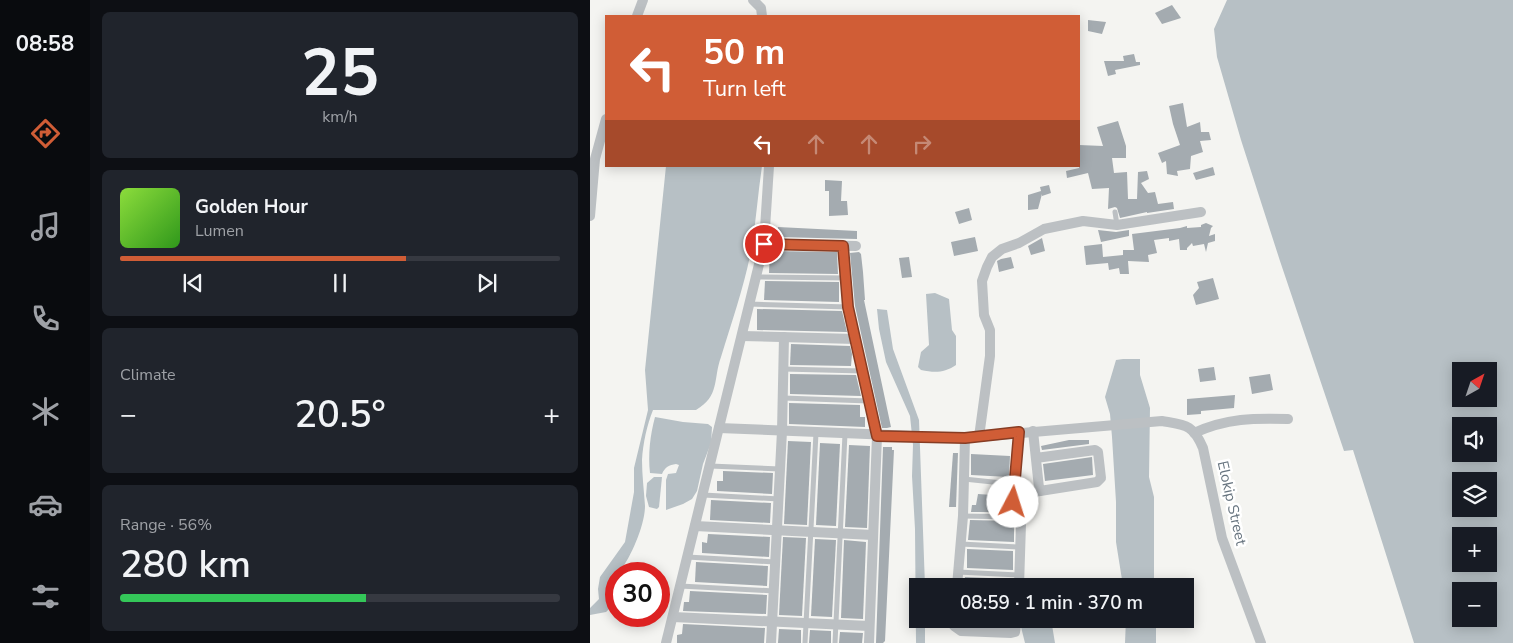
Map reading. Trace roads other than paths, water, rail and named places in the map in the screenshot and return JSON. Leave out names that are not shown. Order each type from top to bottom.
[{"type":"street","points":[[636,15],[643,0]]},
{"type":"street","points":[[753,0],[761,8],[762,15]]},
{"type":"street","points":[[590,216],[595,159],[605,123]]},
{"type":"street","points":[[666,643],[764,244],[769,167]]},
{"type":"street","points":[[979,437],[990,356],[990,330],[984,315],[982,281],[992,257],[1002,249],[1019,243],[1044,228],[1083,221],[1117,225],[1201,212]]},
{"type":"street","points":[[764,244],[856,246]]},
{"type":"street","points":[[843,246],[848,307],[877,436],[869,643]]},
{"type":"street","points":[[742,336],[855,339]]},
{"type":"street","points":[[771,643],[782,431],[784,337]]},
{"type":"street","points":[[719,428],[877,436],[965,438],[1162,421],[1187,426],[1194,432],[1233,420],[1249,418],[1288,419]]},
{"type":"street","points":[[1033,431],[1040,491]]},
{"type":"street","points":[[1019,432],[1014,495],[1014,513],[1021,524],[1019,575]]},
{"type":"street","name":"Elokip Street","points":[[1194,432],[1198,437],[1207,462],[1222,538],[1260,643]]},
{"type":"street","points":[[958,578],[963,516],[965,438]]},
{"type":"street","points":[[1014,495],[1097,482],[1101,478],[1098,452],[1095,450],[1036,458]]},
{"type":"street","points":[[695,526],[873,535]]},
{"type":"street","points":[[673,617],[869,626]]},
{"type":"street","points":[[957,628],[961,631],[1011,633],[1015,632],[1016,628]]},
{"type":"lane","points":[[1115,212],[1117,225]]},
{"type":"lane","points":[[756,277],[846,278]]},
{"type":"lane","points":[[749,304],[848,307]]},
{"type":"lane","points":[[783,369],[862,371]]},
{"type":"lane","points":[[783,398],[869,402]]},
{"type":"lane","points":[[805,643],[816,433]]},
{"type":"lane","points":[[836,643],[845,434]]},
{"type":"lane","points":[[710,466],[780,469]]},
{"type":"lane","points":[[964,479],[1002,483]]},
{"type":"lane","points":[[703,495],[779,499]]},
{"type":"lane","points":[[963,516],[1016,517]]},
{"type":"lane","points":[[960,544],[1020,547]]},
{"type":"lane","points":[[687,557],[775,562]]},
{"type":"lane","points":[[958,572],[1019,575]]},
{"type":"lane","points":[[680,586],[774,591]]}]
